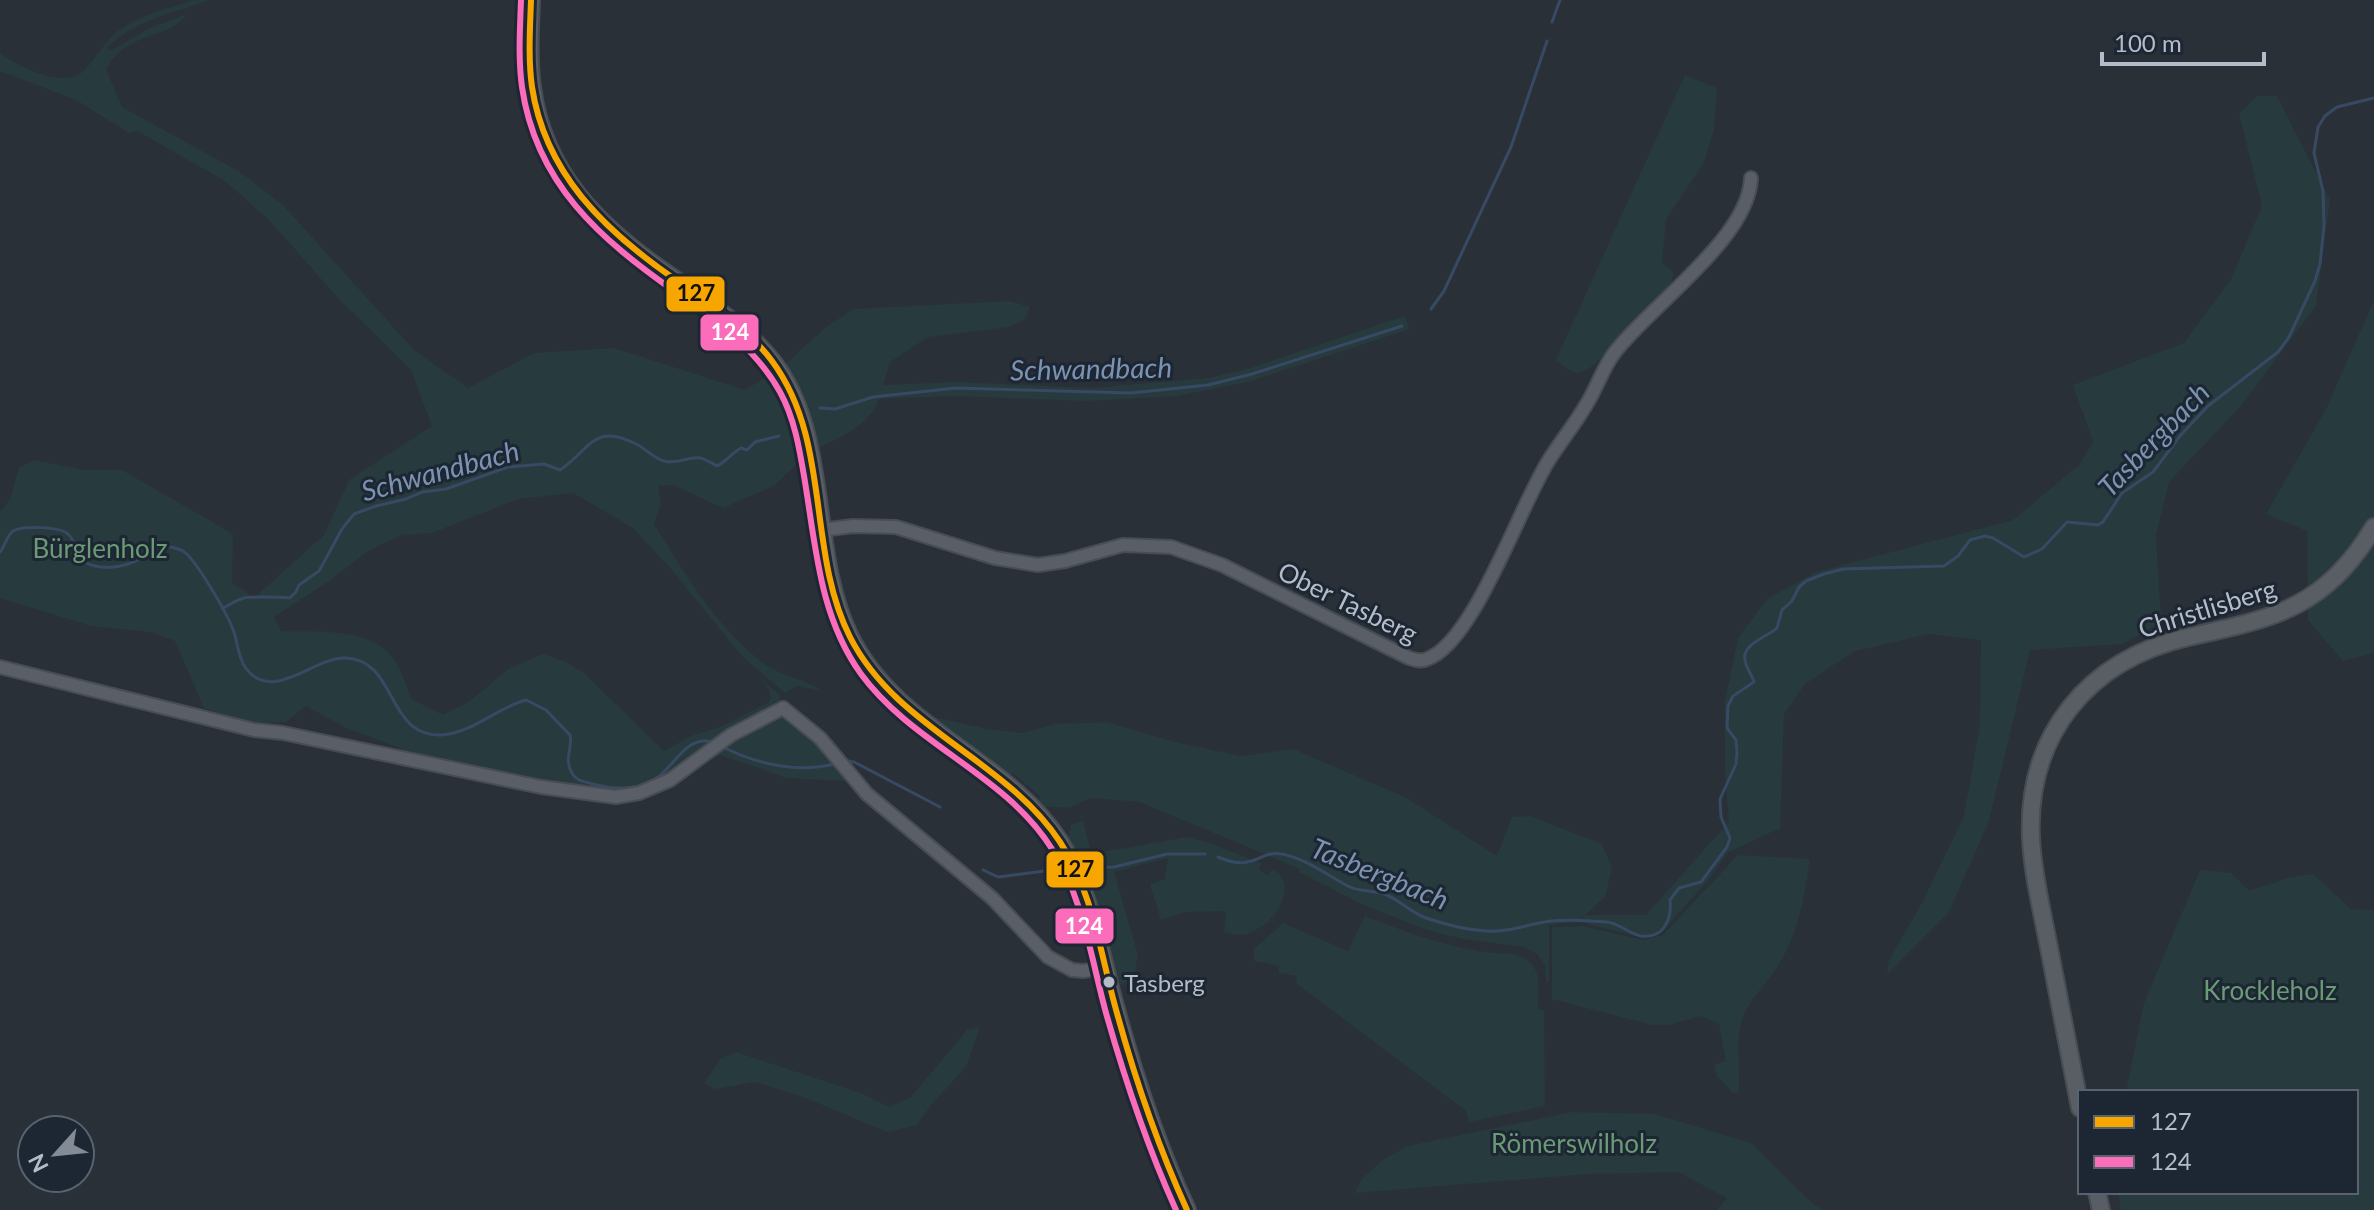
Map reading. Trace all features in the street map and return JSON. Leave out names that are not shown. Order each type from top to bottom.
[{"type":"main road","points":[[531,0],[532,88],[555,161],[578,197],[628,246],[735,323],[773,362],[794,401],[810,452],[831,584],[851,637],[865,661],[896,699],[1017,794],[1049,827],[1069,857],[1149,1121],[1187,1210]]},
{"type":"main road","name":"Christlisberg","points":[[2078,1097],[2031,840],[2034,794],[2041,763],[2054,730],[2082,692],[2127,659],[2167,643],[2265,619],[2298,605],[2335,576],[2357,553],[2374,527]]},
{"type":"street","name":"Ober Tasberg","points":[[822,530],[853,526],[896,527],[995,558],[1026,564],[1065,561],[1123,545],[1171,547],[1222,565],[1409,658],[1430,659],[1473,613],[1540,474],[1587,404],[1612,356],[1722,238],[1743,209],[1751,178]]},
{"type":"street","points":[[0,667],[254,730],[298,736],[541,787],[616,797],[639,793],[670,780],[725,739],[784,703],[867,794],[992,898],[1048,957],[1072,970],[1104,967]]},
{"type":"green space","name":"Bürglenholz","points":[[194,0],[210,0],[142,24],[107,48],[111,51],[148,29],[187,14],[169,29],[136,41],[115,56],[106,69],[122,107],[240,172],[283,205],[414,350],[468,388],[534,353],[614,348],[745,390],[771,374],[793,419],[803,458],[774,486],[723,508],[673,485],[658,486],[661,503],[654,524],[705,602],[736,639],[771,668],[822,691],[797,686],[785,693],[741,655],[633,528],[573,493],[518,499],[432,533],[402,535],[370,550],[274,617],[281,631],[345,634],[375,643],[388,651],[397,664],[411,699],[443,715],[470,701],[508,669],[543,654],[566,662],[584,673],[664,751],[768,703],[771,697],[769,689],[760,679],[780,695],[779,701],[770,709],[770,718],[782,718],[803,728],[845,774],[846,781],[787,778],[720,755],[637,789],[613,792],[541,782],[415,754],[344,727],[306,706],[286,722],[243,721],[204,708],[175,641],[150,632],[91,626],[0,598],[0,511],[11,497],[19,468],[33,460],[85,470],[122,470],[233,534],[232,582],[254,598],[324,535],[349,480],[432,426],[411,370],[337,297],[269,220],[225,181],[137,131],[129,133],[76,100],[0,71],[0,53],[43,74],[67,78],[77,75],[126,25],[154,12]]},
{"type":"green space","points":[[1685,75],[1717,88],[1714,130],[1704,162],[1666,219],[1662,263],[1673,272],[1672,285],[1594,365],[1582,372],[1574,372],[1556,360]]},
{"type":"green space","points":[[2258,96],[2277,96],[2330,200],[2316,306],[2240,407],[2169,482],[2156,535],[2161,622],[2123,644],[2030,650],[1989,821],[1949,912],[1887,974],[1889,960],[1922,903],[1964,816],[1980,725],[1981,640],[1929,634],[1855,651],[1805,684],[1784,714],[1780,828],[1727,853],[1710,878],[1662,932],[1643,938],[1580,922],[1585,915],[1646,915],[1729,822],[1725,701],[1738,638],[1767,599],[1816,572],[2013,520],[2080,464],[2093,442],[2073,385],[2184,343],[2231,279],[2262,206],[2239,113]]},
{"type":"green space","points":[[2374,300],[2374,653],[2343,661],[2308,620],[2307,531],[2266,514],[2326,409]]},
{"type":"green space","points":[[1010,301],[1030,307],[1025,319],[1009,327],[928,337],[890,362],[883,385],[956,382],[1091,388],[1208,378],[1251,368],[1404,316],[1410,329],[1248,382],[1177,396],[1087,401],[953,396],[879,399],[861,424],[814,450],[782,367],[825,328],[853,309]]},
{"type":"green space","points":[[930,719],[1021,733],[1055,724],[1106,722],[1179,743],[1241,756],[1291,749],[1405,797],[1497,856],[1512,817],[1530,816],[1602,844],[1612,868],[1605,897],[1577,922],[1549,925],[1549,983],[1545,966],[1537,954],[1524,947],[1463,939],[1427,930],[1361,904],[1299,872],[1300,869],[1140,802],[1091,798],[1069,808],[1039,806],[1036,803],[1041,797],[1013,773],[1007,779]]},
{"type":"green space","points":[[1083,820],[1091,854],[1188,837],[1202,840],[1261,863],[1259,870],[1268,875],[1272,870],[1279,873],[1285,891],[1283,900],[1273,916],[1257,929],[1246,934],[1233,934],[1224,932],[1226,911],[1185,912],[1161,920],[1150,884],[1165,879],[1168,858],[1114,872],[1138,955],[1133,982],[1118,985],[1085,875],[1068,839],[1071,825]]},
{"type":"green space","points":[[1738,855],[1810,859],[1803,901],[1791,940],[1741,1023],[1739,1092],[1733,1093],[1717,1076],[1714,1065],[1726,1061],[1719,1024],[1701,1016],[1669,1025],[1652,1025],[1552,999],[1552,927],[1582,926],[1644,940],[1663,935]]},
{"type":"green space","name":"Krockleholz","points":[[2200,870],[2231,873],[2249,891],[2288,878],[2313,874],[2351,909],[2374,910],[2374,1210],[2121,1210],[2118,1194],[2358,1194],[2358,1090],[2126,1090],[2144,1003]]},
{"type":"green space","points":[[1365,916],[1444,943],[1476,951],[1516,955],[1533,965],[1538,983],[1538,1009],[1544,1010],[1545,1106],[1469,1122],[1466,1111],[1296,983],[1297,976],[1279,973],[1279,966],[1254,961],[1254,949],[1283,923],[1348,951]]},
{"type":"green space","points":[[980,1027],[966,1067],[917,1125],[888,1132],[798,1095],[755,1082],[715,1089],[704,1083],[720,1059],[736,1052],[863,1094],[889,1107],[910,1098],[967,1030]]},
{"type":"green space","name":"Römerswilholz","points":[[1572,1112],[1655,1114],[1751,1143],[1812,1203],[1825,1210],[1717,1210],[1727,1198],[1678,1172],[1588,1174],[1355,1193],[1361,1180],[1381,1161],[1408,1146]]},
{"type":"waterway","name":"Schwandbach","points":[[1552,22],[1560,0]]},
{"type":"waterway","name":"Schwandbach","points":[[1431,309],[1444,291],[1511,147],[1547,41]]},
{"type":"waterway","name":"Tasbergbach","points":[[1218,857],[1240,863],[1274,854],[1291,856],[1352,888],[1389,896],[1426,918],[1472,929],[1503,931],[1544,922],[1573,920],[1611,923],[1641,936],[1661,931],[1668,921],[1670,900],[1679,888],[1701,882],[1727,847],[1730,838],[1721,817],[1720,799],[1736,764],[1737,753],[1736,740],[1727,728],[1728,706],[1733,696],[1754,682],[1746,664],[1746,652],[1777,628],[1782,610],[1792,601],[1799,587],[1806,581],[1843,569],[1944,566],[1958,556],[1970,540],[1985,536],[2024,557],[2042,549],[2067,522],[2098,525],[2103,522],[2122,493],[2153,472],[2208,406],[2278,352],[2289,337],[2320,264],[2324,225],[2323,191],[2314,153],[2318,127],[2325,116],[2337,107],[2374,98]]},
{"type":"waterway","name":"Schwandbach","points":[[820,408],[835,409],[873,397],[956,388],[1131,393],[1208,385],[1402,326]]},
{"type":"waterway","name":"Schwandbach","points":[[222,608],[245,598],[290,598],[299,585],[319,571],[354,514],[376,506],[422,492],[446,489],[508,467],[544,464],[560,470],[602,437],[623,439],[664,461],[700,458],[717,466],[741,448],[747,450],[755,442],[779,436]]},
{"type":"waterway","name":"Tasbergbach","points":[[0,552],[13,531],[32,527],[68,534],[81,558],[101,567],[127,564],[165,546],[179,549],[195,564],[210,586],[232,627],[242,662],[255,677],[280,681],[333,660],[345,658],[363,662],[385,685],[402,715],[413,727],[428,734],[459,731],[526,700],[546,710],[570,735],[569,766],[573,775],[585,782],[604,787],[636,787],[658,777],[688,747],[704,741],[713,742]]},
{"type":"waterway","name":"Tasbergbach","points":[[723,747],[750,759],[778,766],[806,768],[835,764]]},
{"type":"waterway","name":"Tasbergbach","points":[[847,761],[940,807]]},
{"type":"waterway","name":"Tasbergbach","points":[[1090,868],[1114,867],[1167,854],[1205,854]]},
{"type":"waterway","points":[[983,870],[998,877],[1060,869]]},
{"type":"transit line","name":"124","points":[[521,0],[522,87],[541,153],[557,181],[576,206],[622,252],[707,314],[747,349],[780,392],[790,413],[799,447],[828,606],[847,652],[882,699],[906,721],[1010,800],[1032,823],[1063,868],[1079,907],[1129,1088],[1176,1210]]},
{"type":"transit line","name":"127","points":[[531,0],[532,87],[539,118],[564,173],[601,219],[624,240],[751,337],[772,361],[791,393],[811,461],[836,603],[850,637],[870,669],[894,696],[1037,813],[1071,861],[1088,900],[1138,1084],[1187,1210]]},
{"type":"place","name":"Tasberg","points":[[1109,982]]}]
